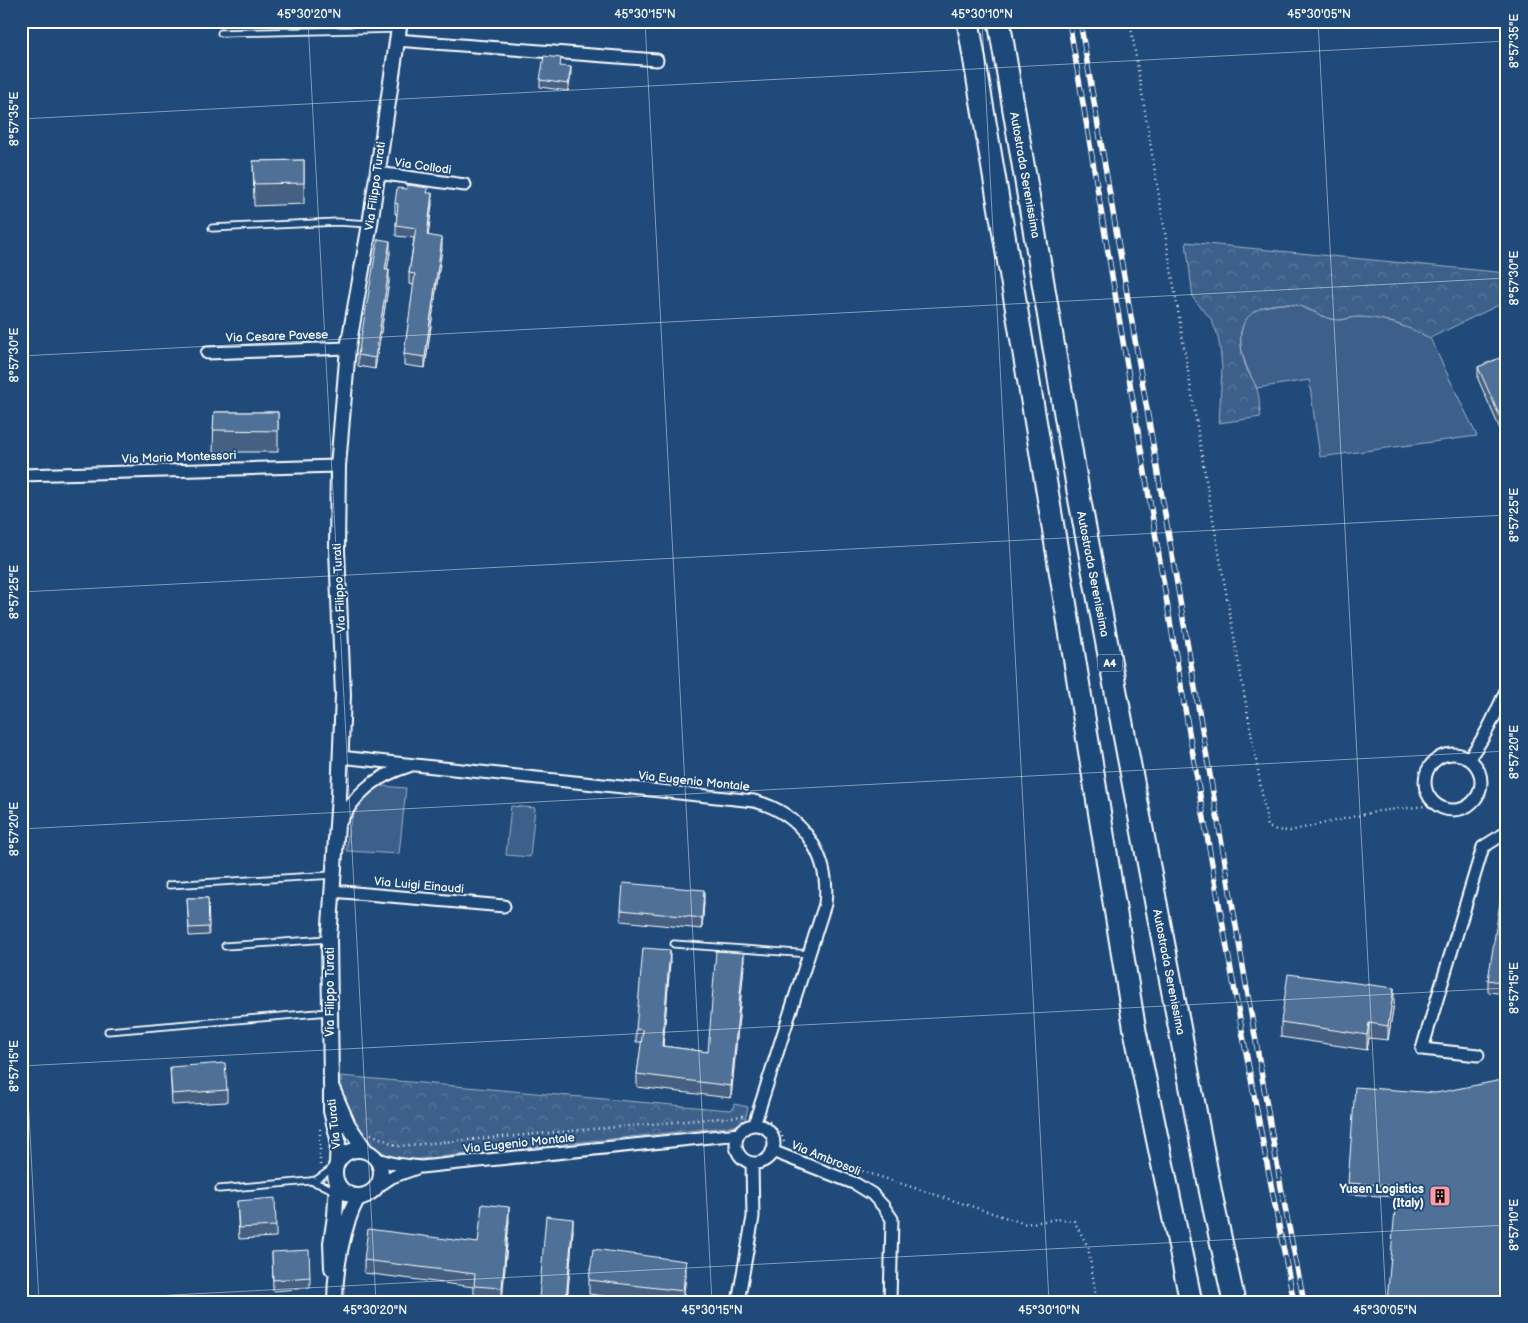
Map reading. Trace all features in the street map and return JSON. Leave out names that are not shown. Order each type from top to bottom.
[{"type":"highway","points":[[968,21],[1135,1030],[1191,1302]]},
{"type":"highway","name":"Autostrada Serenissima","points":[[999,21],[1078,491],[1209,1184],[1234,1302]]},
{"type":"street","points":[[398,30],[657,60]]},
{"type":"street","name":"Via Filippo Turati","points":[[377,1159],[365,1150],[348,1125],[332,1086],[329,940],[339,796],[343,695],[337,550],[338,466],[348,348],[370,224],[398,30]]},
{"type":"street","name":"Via Collodi","points":[[377,173],[465,185]]},
{"type":"street","name":"Via Cesare Pavese","points":[[208,353],[348,348]]},
{"type":"street","name":"Via Maria Montessori","points":[[21,475],[338,466]]},
{"type":"street","points":[[1468,758],[1488,731],[1507,688]]},
{"type":"street","points":[[1450,754],[1468,758],[1476,765],[1480,773],[1480,791],[1476,799],[1461,809],[1444,809],[1436,805],[1426,789],[1427,770],[1433,762],[1450,754]]},
{"type":"street","name":"Via Eugenio Montale","points":[[340,757],[754,801],[772,806],[784,814],[804,832],[818,854],[824,868],[827,890],[825,904],[810,954],[756,1120]]},
{"type":"street","name":"Via Eugenio Montale","points":[[336,829],[346,811],[365,789],[387,774],[414,764]]},
{"type":"street","points":[[1478,1055],[1422,1049],[1483,848],[1507,832]]},
{"type":"street","name":"Via Luigi Einaudi","points":[[332,891],[504,906]]},
{"type":"street","name":"Via Turati","points":[[332,1086],[331,1111],[338,1139],[336,1164]]},
{"type":"street","points":[[756,1120],[760,1126],[770,1133],[773,1139],[772,1151],[764,1161],[752,1163],[746,1161],[738,1152],[736,1140],[739,1134],[756,1120]]},
{"type":"street","name":"Via Eugenio Montale","points":[[422,1167],[739,1134]]},
{"type":"street","points":[[335,1295],[331,1243],[337,1188],[336,1164],[342,1155],[349,1151],[365,1150]]},
{"type":"street","name":"Via Ambrosoli","points":[[772,1151],[856,1184],[872,1194],[883,1206],[892,1219],[890,1302]]},
{"type":"street","points":[[337,1188],[353,1196],[370,1192],[381,1178],[382,1171],[377,1159]]},
{"type":"street","points":[[377,1159],[395,1164],[422,1167]]},
{"type":"street","points":[[738,1302],[753,1217],[752,1163]]},
{"type":"street","points":[[335,1295],[341,1247],[347,1226],[358,1200],[392,1177],[422,1167]]},
{"type":"lane","points":[[221,33],[398,30]]},
{"type":"lane","points":[[212,228],[336,222],[370,224]]},
{"type":"lane","points":[[169,886],[333,875]]},
{"type":"lane","points":[[225,946],[329,940]]},
{"type":"lane","points":[[674,944],[810,954]]},
{"type":"lane","points":[[108,1031],[329,1012]]},
{"type":"lane","points":[[219,1189],[310,1182],[316,1180],[336,1164]]},
{"type":"lane","points":[[310,1182],[337,1188]]},
{"type":"path","points":[[1130,21],[1206,480],[1268,827],[1290,831],[1379,811],[1436,805]]},
{"type":"path","points":[[367,1132],[398,1146],[756,1120],[770,1122],[782,1136],[784,1145]]},
{"type":"path","points":[[849,1166],[1026,1224],[1057,1219],[1074,1221],[1088,1247],[1097,1302]]},
{"type":"green space","points":[[1186,242],[1507,273],[1507,301],[1430,338],[1405,327],[1379,319],[1357,317],[1335,320],[1300,306],[1288,304],[1270,305],[1262,308],[1248,317],[1241,332],[1244,361],[1258,394],[1261,417],[1219,423],[1222,368],[1220,348],[1217,333],[1211,319],[1193,298]]},
{"type":"green space","points":[[1281,304],[1297,305],[1330,319],[1342,320],[1354,317],[1374,317],[1412,329],[1430,338],[1477,436],[1320,457],[1309,380],[1257,388],[1248,371],[1242,350],[1242,330],[1245,321],[1251,313],[1261,308]]},
{"type":"green space","points":[[381,786],[406,788],[399,854],[347,851],[347,840],[354,813],[372,792]]},
{"type":"green space","points":[[511,806],[535,808],[530,857],[506,855]]},
{"type":"green space","points":[[341,1076],[730,1110],[733,1109],[734,1104],[748,1107],[745,1120],[735,1126],[409,1160],[394,1157],[380,1151],[359,1132],[351,1120],[346,1106]]},
{"type":"building","points":[[544,56],[561,58],[560,66],[571,67],[568,84],[540,80]]},
{"type":"building","points":[[304,160],[304,183],[254,184],[253,161]]},
{"type":"building","points":[[408,185],[428,188],[427,193],[432,193],[427,235],[442,238],[425,357],[404,354],[415,274],[409,273],[416,228],[396,225],[398,204],[395,203],[397,188],[407,189]]},
{"type":"building","points":[[378,239],[390,241],[385,270],[389,270],[375,358],[358,355]]},
{"type":"building","points":[[1507,355],[1507,433],[1478,367]]},
{"type":"building","points":[[214,412],[278,412],[278,431],[213,430]]},
{"type":"building","points":[[623,883],[704,890],[702,918],[621,910]]},
{"type":"building","points":[[1507,890],[1507,983],[1488,980],[1501,896]]},
{"type":"building","points":[[187,898],[208,898],[209,927],[189,928]]},
{"type":"building","points":[[643,948],[670,950],[662,1046],[708,1052],[716,951],[744,953],[731,1086],[637,1074],[643,1030],[636,1029]]},
{"type":"building","points":[[1288,974],[1394,988],[1388,1026],[1369,1023],[1367,1035],[1281,1022]]},
{"type":"building","points":[[225,1063],[227,1090],[172,1094],[170,1067]]},
{"type":"building","name":"Yusen Logistics (Italy)","points":[[1507,1079],[1507,1302],[1387,1302],[1397,1186],[1348,1183],[1355,1087],[1436,1093]]},
{"type":"building","points":[[275,1198],[276,1226],[239,1228],[237,1201]]},
{"type":"building","points":[[482,1204],[509,1207],[502,1288],[474,1286],[475,1274],[364,1260],[368,1229],[478,1243]]},
{"type":"building","points":[[546,1216],[573,1219],[566,1300],[539,1298]]},
{"type":"building","points":[[593,1249],[686,1261],[683,1291],[589,1280]]},
{"type":"building","points":[[309,1250],[310,1277],[273,1280],[272,1252]]},
{"type":"railway","points":[[1069,21],[1233,983],[1294,1302]]},
{"type":"railway","points":[[1080,21],[1281,1187],[1304,1302]]},
{"type":"place","name":"Yusen Logistics (Italy)","points":[[1440,1196]]}]
